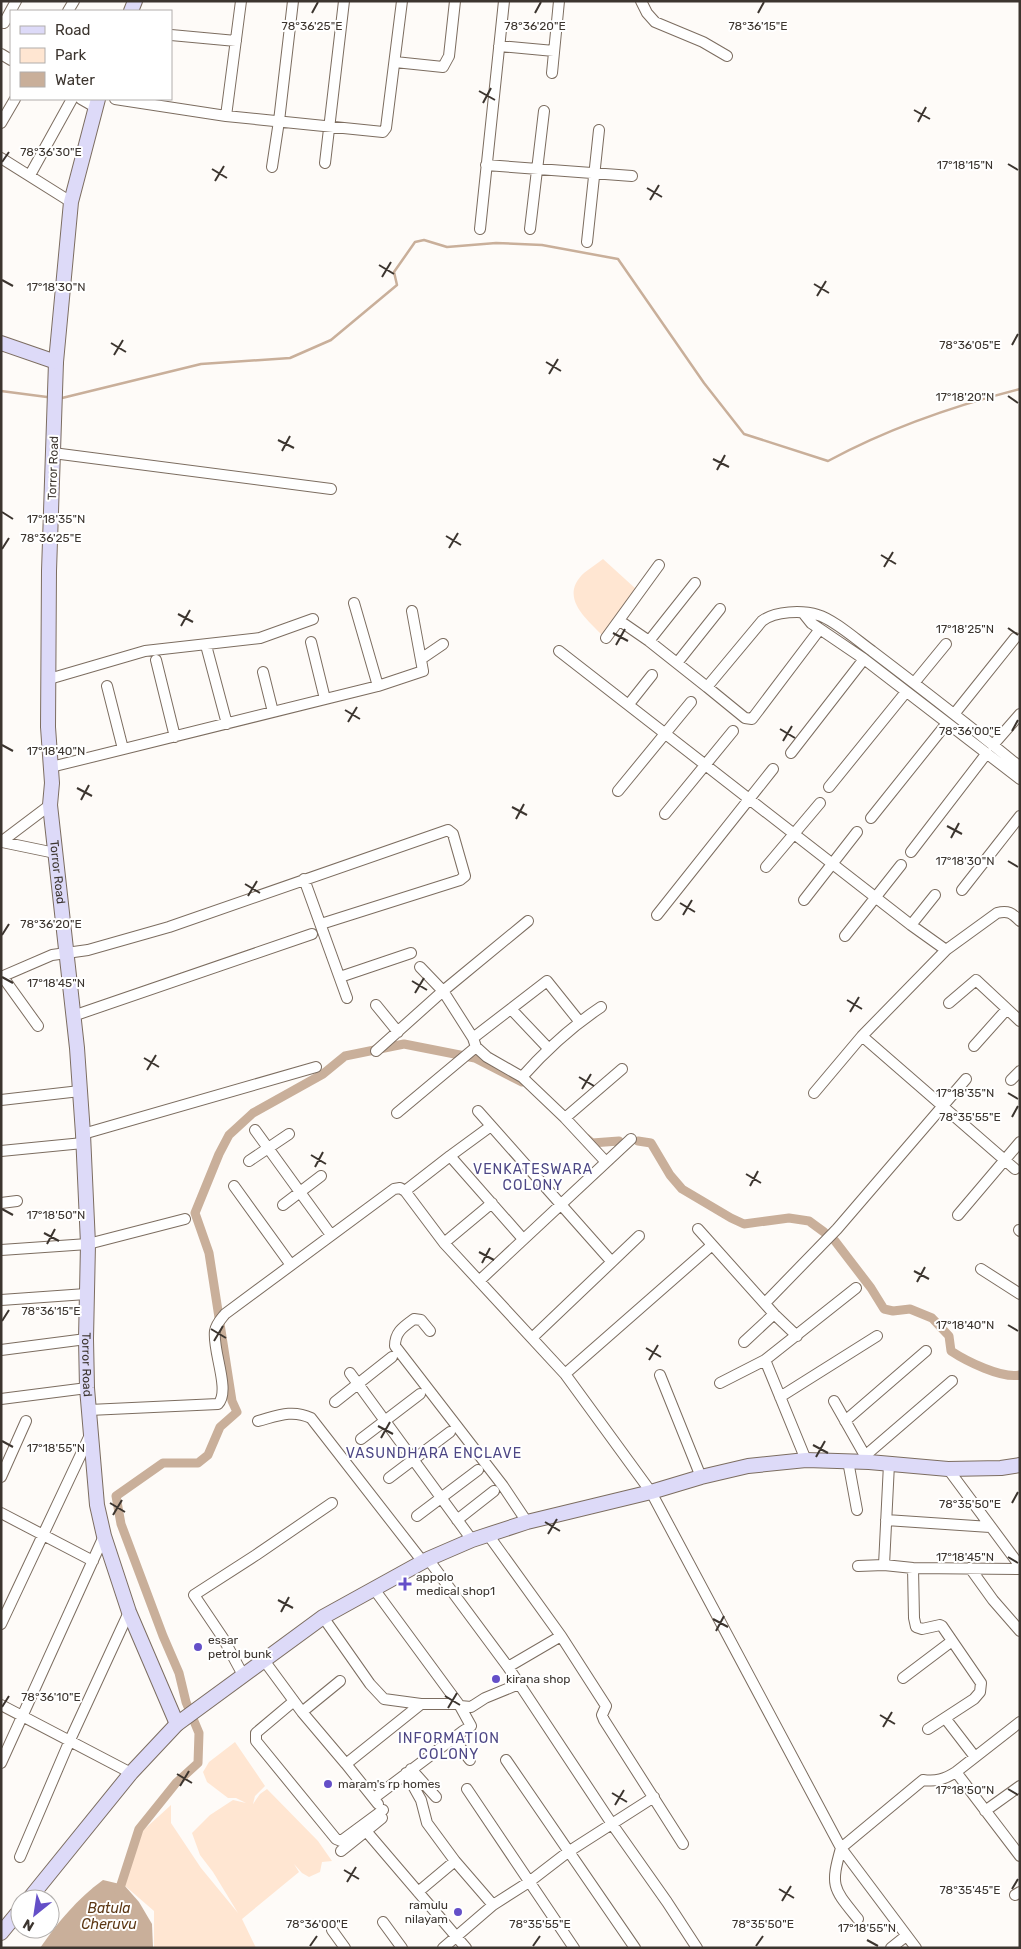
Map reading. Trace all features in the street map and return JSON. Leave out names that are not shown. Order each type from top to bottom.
[{"type":"street","points":[[226,116],[241,1]]},
{"type":"street","points":[[272,167],[280,121],[293,1]]},
{"type":"street","points":[[324,163],[344,1]]},
{"type":"street","points":[[122,100],[226,116],[380,133],[385,131],[402,1]]},
{"type":"street","points":[[395,62],[443,67],[449,56],[455,1]]},
{"type":"street","points":[[480,229],[504,1]]},
{"type":"street","points":[[552,73],[559,1]]},
{"type":"street","points":[[642,1],[646,13],[655,22],[703,42],[726,56]]},
{"type":"street","points":[[172,35],[236,41]]},
{"type":"street","points":[[499,46],[554,52]]},
{"type":"street","points":[[1,123],[14,100]]},
{"type":"street","points":[[30,175],[71,100]]},
{"type":"street","name":"Torror Road","points":[[96,103],[71,202],[56,362],[49,571],[48,727],[51,767],[50,805],[80,1091],[88,1244],[86,1294],[88,1388],[97,1505],[104,1536],[129,1612],[176,1724]]},
{"type":"street","points":[[530,230],[544,111]]},
{"type":"street","points":[[587,242],[599,130]]},
{"type":"street","points":[[1,158],[71,202]]},
{"type":"street","points":[[486,165],[632,176]]},
{"type":"street","points":[[1,342],[56,362]]},
{"type":"street","points":[[53,453],[331,489]]},
{"type":"street","points":[[606,638],[659,565]]},
{"type":"street","points":[[649,640],[695,583]]},
{"type":"street","points":[[354,602],[378,686]]},
{"type":"street","points":[[677,663],[720,610]]},
{"type":"street","points":[[51,767],[378,686],[423,671],[412,611]]},
{"type":"street","points":[[707,687],[768,617],[804,613],[819,615],[849,634],[955,713],[994,745],[1018,771]]},
{"type":"street","points":[[804,613],[811,623],[864,659],[986,753],[1018,771]]},
{"type":"street","points":[[49,679],[145,651],[260,638],[313,619]]},
{"type":"street","points":[[620,621],[649,640],[745,718],[752,719],[820,629]]},
{"type":"street","points":[[842,644],[849,634]]},
{"type":"street","points":[[955,713],[1015,638]]},
{"type":"street","points":[[311,642],[325,699]]},
{"type":"street","points":[[421,659],[443,644]]},
{"type":"street","points":[[914,682],[946,644]]},
{"type":"street","points":[[207,650],[227,724]]},
{"type":"street","points":[[559,651],[630,704],[911,925],[946,950]]},
{"type":"street","points":[[791,753],[864,659]]},
{"type":"street","points":[[156,660],[175,737]]},
{"type":"street","points":[[263,672],[272,712]]},
{"type":"street","points":[[630,704],[652,675]]},
{"type":"street","points":[[107,686],[123,749]]},
{"type":"street","points":[[829,787],[906,692]]},
{"type":"street","points":[[925,706],[933,697]]},
{"type":"street","points":[[618,791],[691,702]]},
{"type":"street","points":[[994,745],[1020,714]]},
{"type":"street","points":[[871,818],[947,722]]},
{"type":"street","points":[[665,814],[733,731]]},
{"type":"street","points":[[911,852],[986,753]]},
{"type":"street","points":[[657,915],[773,769]]},
{"type":"street","points":[[766,867],[820,803]]},
{"type":"street","points":[[2,842],[50,805]]},
{"type":"street","points":[[962,890],[1020,816]]},
{"type":"street","points":[[38,1026],[2,976],[52,955],[88,950],[169,927],[448,830],[456,838],[465,876],[460,880],[321,924]]},
{"type":"street","points":[[804,900],[858,832]]},
{"type":"street","points":[[2,842],[55,853]]},
{"type":"street","points":[[845,936],[901,865]]},
{"type":"street","points":[[304,879],[347,998]]},
{"type":"street","points":[[911,925],[935,895]]},
{"type":"street","points":[[814,1093],[862,1036],[946,950],[997,913],[1007,911],[1013,913],[1020,921]]},
{"type":"street","points":[[376,1051],[528,920]]},
{"type":"street","points":[[73,1016],[312,934]]},
{"type":"street","points":[[340,976],[411,953]]},
{"type":"street","points":[[420,967],[444,991],[475,1043],[487,1057],[522,1077],[565,1118],[606,1162]]},
{"type":"street","points":[[949,1003],[976,980],[1020,1020]]},
{"type":"street","points":[[397,1113],[511,1009],[547,982],[579,1021]]},
{"type":"street","points":[[376,1005],[398,1032]]},
{"type":"street","points":[[522,1077],[548,1048],[579,1021],[601,1007]]},
{"type":"street","points":[[511,1009],[548,1048]]},
{"type":"street","points":[[974,1046],[1007,1009]]},
{"type":"street","points":[[862,1036],[1015,1169]]},
{"type":"street","points":[[1,1151],[83,1138],[316,1067]]},
{"type":"street","points":[[565,1118],[622,1069]]},
{"type":"street","points":[[1011,1080],[1020,1071]]},
{"type":"street","points":[[765,1303],[837,1229],[966,1079]]},
{"type":"street","points":[[1,1100],[80,1091]]},
{"type":"street","points":[[478,1111],[611,1261]]},
{"type":"street","points":[[405,1191],[491,1126]]},
{"type":"street","points":[[256,1130],[332,1235]]},
{"type":"street","points":[[249,1161],[289,1134]]},
{"type":"street","points":[[479,1281],[631,1139]]},
{"type":"street","points":[[958,1215],[1020,1142]]},
{"type":"street","points":[[450,1156],[523,1239]]},
{"type":"street","points":[[283,1205],[321,1176]]},
{"type":"street","points":[[234,1186],[292,1265]]},
{"type":"street","points":[[89,1410],[218,1404],[223,1395],[215,1331],[218,1322],[225,1314],[394,1189],[400,1188],[405,1191],[444,1243],[566,1374],[651,1492],[841,1848],[916,1948]]},
{"type":"street","points":[[1,1203],[17,1201]]},
{"type":"street","points":[[444,1243],[492,1204]]},
{"type":"street","points":[[1,1250],[88,1244],[185,1220]]},
{"type":"street","points":[[698,1229],[711,1246],[797,1336]]},
{"type":"street","points":[[532,1338],[639,1236]]},
{"type":"street","points":[[566,1374],[711,1246]]},
{"type":"street","points":[[981,1269],[1018,1291]]},
{"type":"street","points":[[720,1383],[765,1360],[856,1288]]},
{"type":"street","points":[[1,1300],[86,1294]]},
{"type":"street","points":[[744,1342],[774,1314]]},
{"type":"street","points":[[430,1331],[421,1320],[414,1319],[399,1331],[395,1337],[395,1346],[524,1514],[527,1522]]},
{"type":"street","points":[[780,1397],[877,1336]]},
{"type":"street","points":[[1,1350],[86,1338]]},
{"type":"street","points":[[845,1421],[926,1351]]},
{"type":"street","points":[[335,1402],[392,1357]]},
{"type":"street","points":[[765,1360],[806,1460]]},
{"type":"street","points":[[350,1373],[472,1540]]},
{"type":"street","points":[[660,1374],[701,1477]]},
{"type":"street","points":[[867,1458],[952,1382]]},
{"type":"street","points":[[1,1398],[88,1388]]},
{"type":"street","points":[[361,1439],[420,1394]]},
{"type":"street","points":[[834,1401],[867,1458]]},
{"type":"street","points":[[258,1421],[288,1412],[310,1418],[425,1560],[508,1667],[612,1824],[668,1902],[697,1948]]},
{"type":"street","points":[[1,1477],[26,1421]]},
{"type":"street","points":[[389,1478],[450,1432]]},
{"type":"street","points":[[3,1617],[91,1433]]},
{"type":"street","points":[[37,1889],[131,1773],[176,1724],[323,1617],[425,1560],[472,1540],[527,1522],[748,1466],[806,1460],[848,1461],[867,1458],[889,1464],[948,1469],[1001,1468],[1020,1465]]},
{"type":"street","points":[[848,1461],[857,1510]]},
{"type":"street","points":[[884,1565],[889,1464]]},
{"type":"street","points":[[948,1469],[1020,1567]]},
{"type":"street","points":[[417,1516],[478,1470]]},
{"type":"street","points":[[457,1520],[494,1491]]},
{"type":"street","points":[[243,1675],[223,1638],[194,1595],[332,1503]]},
{"type":"street","points":[[1,1513],[93,1561]]},
{"type":"street","points":[[886,1520],[990,1527]]},
{"type":"street","points":[[1,1763],[104,1536]]},
{"type":"street","points":[[489,1536],[561,1636],[606,1706],[602,1715],[604,1720],[683,1844]]},
{"type":"street","points":[[858,1566],[884,1565],[913,1568],[1020,1567]]},
{"type":"street","points":[[913,1568],[914,1618],[916,1627],[922,1630],[940,1625],[981,1683],[980,1692],[974,1699],[928,1729]]},
{"type":"street","points":[[970,1568],[993,1600],[1020,1631]]},
{"type":"street","points":[[374,1589],[459,1705],[471,1726],[374,1798]]},
{"type":"street","points":[[20,1857],[70,1740],[129,1612]]},
{"type":"street","points":[[323,1617],[370,1684],[384,1699],[421,1704],[471,1707],[485,1698],[519,1684]]},
{"type":"street","points":[[508,1667],[561,1636]]},
{"type":"street","points":[[903,1678],[952,1641]]},
{"type":"street","points":[[263,1659],[302,1712],[383,1810],[384,1816],[382,1818],[340,1851]]},
{"type":"street","points":[[302,1712],[340,1681]]},
{"type":"street","points":[[294,1701],[254,1736],[336,1840],[341,1841],[383,1810]]},
{"type":"street","points":[[346,1764],[421,1704]]},
{"type":"street","points":[[1,1705],[131,1773]]},
{"type":"street","points":[[946,1718],[975,1758]]},
{"type":"street","points":[[858,1919],[835,1887],[836,1864],[841,1848],[923,1780],[933,1782],[945,1779],[1020,1722]]},
{"type":"street","points":[[453,1738],[470,1760]]},
{"type":"street","points":[[506,1760],[635,1948]]},
{"type":"street","points":[[409,1771],[436,1797]]},
{"type":"street","points":[[409,1771],[421,1800],[427,1823],[455,1861],[493,1906]]},
{"type":"street","points":[[956,1772],[1020,1856]]},
{"type":"street","points":[[985,1811],[1020,1786]]},
{"type":"street","points":[[467,1789],[574,1948]]},
{"type":"street","points":[[443,1948],[493,1906],[529,1882],[568,1852],[654,1797]]},
{"type":"street","points":[[366,1832],[466,1948]]},
{"type":"street","points":[[418,1892],[455,1861]]},
{"type":"street","points":[[1,1933],[10,1922]]},
{"type":"street","points":[[383,1922],[402,1948]]},
{"type":"street","points":[[332,1930],[345,1948]]},
{"type":"street","points":[[891,1948],[906,1936]]},
{"type":"green space","points":[[603,559],[636,589],[603,636],[583,615],[574,599],[574,591],[577,582],[584,573]]},
{"type":"green space","points":[[235,1742],[265,1786],[255,1796],[253,1804],[260,1794],[267,1789],[318,1841],[332,1861],[322,1862],[320,1872],[309,1877],[302,1873],[294,1864],[299,1872],[242,1919],[256,1948],[154,1948],[154,1911],[124,1885],[137,1836],[171,1805],[171,1823],[201,1868],[238,1913],[213,1872],[200,1855],[192,1833],[210,1815],[233,1800],[246,1803],[236,1798],[228,1798],[207,1782],[203,1772],[209,1762]]},
{"type":"water","name":"Batula Cheruvu","points":[[103,1880],[124,1885],[139,1902],[152,1924],[153,1948],[40,1948],[47,1939],[60,1939],[60,1921],[85,1895]]},
{"type":"waterway","points":[[62,398],[201,364],[290,358],[331,340],[397,285],[394,272],[415,242],[424,240],[447,247],[496,243],[542,245],[618,259],[704,383],[744,434],[828,461],[898,428],[970,403],[1020,389]]},
{"type":"waterway","points":[[1,391],[47,397]]},
{"type":"waterway","points":[[119,1891],[139,1829],[176,1783],[198,1763],[199,1733],[186,1702],[179,1673],[121,1524],[116,1496],[163,1463],[198,1463],[208,1455],[220,1427],[237,1412],[232,1401],[209,1253],[195,1213],[219,1154],[229,1135],[253,1113],[323,1074],[345,1056],[404,1044],[475,1058],[522,1082]]},
{"type":"waterway","points":[[586,1138],[592,1143],[619,1141]]},
{"type":"waterway","points":[[638,1141],[651,1143],[670,1175],[682,1189],[731,1218],[744,1224],[789,1218],[809,1221],[824,1232]]},
{"type":"waterway","points":[[835,1241],[871,1288],[884,1309],[893,1311],[910,1309],[932,1318],[949,1336],[951,1351],[966,1360],[994,1372],[1012,1376],[1020,1375]]},
{"type":"place","name":"appolo medical shop1","points":[[405,1584]]},
{"type":"place","name":"essar petrol bunk","points":[[198,1647]]},
{"type":"place","name":"kirana shop","points":[[496,1679]]},
{"type":"place","name":"maram's rp homes","points":[[328,1784]]},
{"type":"place","name":"ramulu nilayam","points":[[458,1912]]},
{"type":"district","name":"VENKATESWARA COLONY","points":[[533,1178]]},
{"type":"district","name":"VASUNDHARA ENCLAVE","points":[[434,1453]]},
{"type":"district","name":"INFORMATION COLONY","points":[[449,1746]]}]
